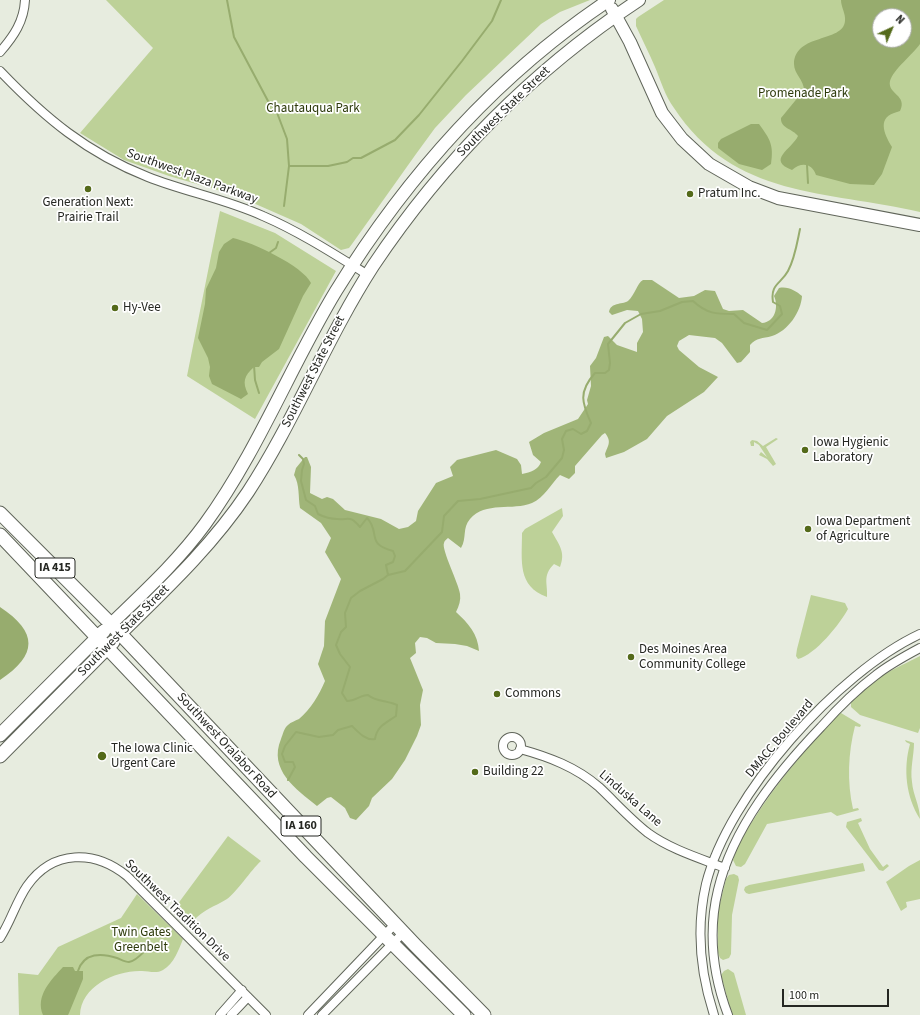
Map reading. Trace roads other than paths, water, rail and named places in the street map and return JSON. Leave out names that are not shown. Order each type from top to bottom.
[{"type":"main road","name":"Southwest State Street","points":[[0,735],[179,557],[216,508],[249,456],[313,331],[352,265],[381,222],[405,191],[466,120],[529,60],[608,0]]},
{"type":"main road","points":[[608,0],[638,59],[662,113],[682,139],[709,164],[749,187],[778,198],[920,225]]},
{"type":"main road","name":"Southwest State Street","points":[[0,756],[209,545],[244,497],[278,442],[340,321],[368,275],[411,214],[465,148],[511,102],[548,69],[616,16],[640,0]]},
{"type":"main road","name":"Southwest Oralabor Road","points":[[0,513],[111,624],[399,928],[484,1015]]},
{"type":"main road","name":"Southwest Oralabor Road","points":[[0,535],[306,857],[464,1015]]},
{"type":"street","points":[[0,52],[10,41],[20,25],[25,0]]},
{"type":"street","name":"Southwest Plaza Parkway","points":[[0,71],[49,119],[75,138],[112,161],[149,177],[263,216],[302,234],[368,275]]},
{"type":"street","name":"DMACC Boulevard","points":[[714,1015],[703,970],[700,936],[704,894],[713,864],[727,832],[749,796],[792,739],[857,673],[885,652],[920,634]]},
{"type":"street","name":"DMACC Boulevard","points":[[728,1015],[716,968],[713,940],[716,900],[725,868],[736,843],[758,805],[800,749],[864,684],[886,667],[920,648]]},
{"type":"street","name":"Linduska Lane","points":[[520,749],[552,759],[571,767],[599,787],[648,833],[666,844],[725,868]]},
{"type":"street","name":"Southwest Tradition Drive","points":[[0,938],[18,900],[28,884],[47,867],[64,859],[82,856],[95,858],[113,866],[127,876],[266,1015]]},
{"type":"street","points":[[322,1015],[399,928]]},
{"type":"street","points":[[308,1015],[399,928]]},
{"type":"street","points":[[220,1015],[242,990]]},
{"type":"street","points":[[231,1015],[248,997]]},
{"type":"waterway","points":[[227,0],[234,37],[268,101],[276,110],[287,139],[289,166],[284,206]]},
{"type":"waterway","points":[[289,166],[328,166],[347,162],[353,158],[361,158],[395,140],[419,115],[462,61],[492,21],[501,0]]},
{"type":"waterway","points":[[807,165],[808,183]]},
{"type":"waterway","points":[[288,780],[295,767],[293,762],[285,762],[282,754],[285,746],[296,732],[319,737],[333,735],[338,730],[352,726],[368,739],[375,739],[380,728],[396,716],[397,705],[374,699],[368,695],[347,701],[342,693],[350,667],[340,654],[336,645],[341,632],[346,627],[345,613],[351,598],[388,575],[405,571],[442,532],[444,516],[458,501],[480,499],[531,488],[546,477],[562,458],[564,450],[562,439],[566,431],[573,429],[581,434],[587,431],[591,423],[585,409],[583,398],[586,386],[595,373],[605,373],[609,370],[610,363],[608,344],[625,323],[641,314],[660,311],[682,302],[693,301],[707,311],[734,314],[744,323],[767,330],[782,314],[780,306],[773,302],[773,291],[788,271],[796,250],[800,229]]},
{"type":"waterway","points":[[269,253],[276,248],[278,242]]},
{"type":"waterway","points":[[254,365],[255,380],[259,393]]},
{"type":"waterway","points":[[299,455],[303,459],[304,464],[301,481],[306,500],[315,506],[318,514],[328,518],[352,519],[360,527],[367,518],[373,528],[376,541],[384,548],[393,551],[395,556],[393,562],[386,565],[388,575]]},
{"type":"waterway","points":[[78,971],[81,965],[89,957],[105,955],[129,962],[138,958],[151,945]]},
{"type":"place","name":"Generation Next: Prairie Trail","points":[[88,189]]},
{"type":"place","name":"Pratum Inc.","points":[[690,194]]},
{"type":"place","name":"Hy-Vee","points":[[115,308]]},
{"type":"place","name":"Iowa Hygienic Laboratory","points":[[805,450]]},
{"type":"place","name":"Iowa Department of Agriculture","points":[[808,529]]},
{"type":"place","name":"Des Moines Area Community College","points":[[631,657]]},
{"type":"place","name":"Commons","points":[[497,694]]},
{"type":"place","name":"The Iowa Clinic Urgent Care","points":[[102,756]]},
{"type":"place","name":"Building 22","points":[[475,772]]},
{"type":"park label","name":"Promenade Park","points":[[803,94]]},
{"type":"park label","name":"Chautauqua Park","points":[[313,109]]},
{"type":"park label","name":"Twin Gates Greenbelt","points":[[141,940]]}]
